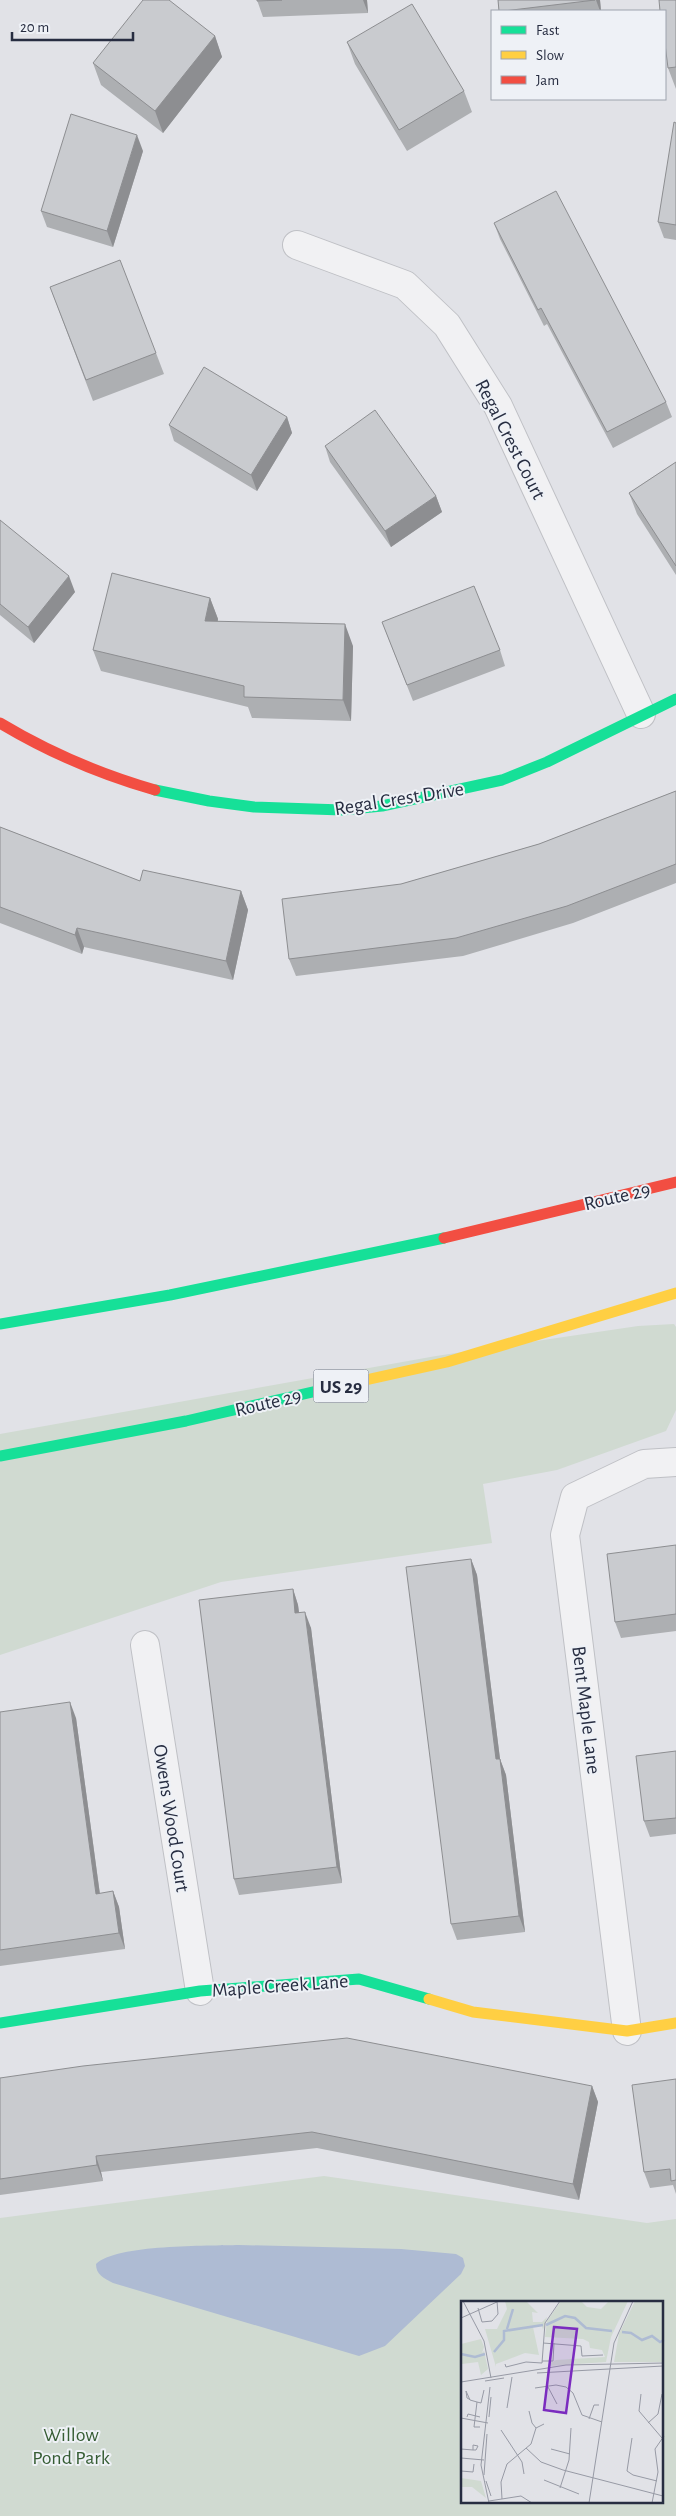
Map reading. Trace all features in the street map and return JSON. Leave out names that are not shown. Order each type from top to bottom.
[{"type":"street","name":"Regal Crest Court","points":[[297,245],[405,285],[447,326],[498,406],[641,714]]},
{"type":"street","name":"Regal Crest Drive","points":[[0,723],[91,771],[175,795],[259,808],[344,810],[419,799],[500,780],[578,749],[641,714],[676,699]]},
{"type":"street","name":"Route 29","points":[[0,1324],[82,1312],[313,1266],[676,1182]]},
{"type":"street","name":"Route 29","points":[[0,1456],[186,1421],[447,1362],[676,1293]]},
{"type":"street","name":"Bent Maple Lane","points":[[627,2031],[565,1535],[575,1496],[644,1464],[676,1462]]},
{"type":"street","name":"Owens Wood Court","points":[[145,1645],[200,1991]]},
{"type":"street","name":"Maple Creek Lane","points":[[0,2023],[200,1991],[359,1979],[473,2012],[627,2031],[676,2023]]},
{"type":"green space","points":[[674,1324],[676,1327],[676,1410],[666,1431],[557,1470],[483,1484],[492,1543],[221,1582],[0,1655],[0,1434],[436,1356],[638,1326]]},
{"type":"green space","name":"Willow Pond Park","points":[[324,2176],[647,2223],[676,2219],[676,2516],[0,2516],[0,2218]]},
{"type":"water","points":[[239,2245],[401,2249],[456,2254],[463,2258],[465,2266],[461,2274],[385,2346],[359,2356],[113,2283],[101,2276],[96,2268],[96,2264],[107,2257],[142,2249]]},
{"type":"building","points":[[143,0],[169,0],[215,36],[155,111],[93,63]]},
{"type":"building","points":[[498,0],[595,0],[512,10],[499,10]]},
{"type":"building","points":[[659,0],[676,0],[676,67],[668,68],[666,10],[660,10]]},
{"type":"building","points":[[412,4],[464,91],[399,130],[347,42]]},
{"type":"building","points":[[71,114],[137,135],[107,231],[41,211]]},
{"type":"building","points":[[674,122],[676,123],[676,225],[658,222]]},
{"type":"building","points":[[556,191],[666,402],[607,432],[541,308],[538,310],[494,223]]},
{"type":"building","points":[[120,260],[156,353],[86,380],[50,287]]},
{"type":"building","points":[[204,367],[287,417],[251,475],[169,425]]},
{"type":"building","points":[[375,410],[436,496],[385,531],[325,446]]},
{"type":"building","points":[[676,462],[676,566],[629,493]]},
{"type":"building","points":[[0,520],[69,576],[28,627],[0,604]]},
{"type":"building","points":[[112,573],[210,598],[205,621],[345,624],[343,700],[244,697],[244,686],[93,650]]},
{"type":"building","points":[[474,586],[500,650],[407,685],[382,622]]},
{"type":"building","points":[[676,791],[676,864],[567,906],[456,938],[289,959],[282,899],[401,884],[539,844]]},
{"type":"building","points":[[0,827],[140,881],[143,870],[241,891],[226,961],[77,928],[75,935],[0,907]]},
{"type":"building","points":[[676,1545],[676,1614],[615,1622],[607,1554]]},
{"type":"building","points":[[471,1559],[496,1759],[500,1759],[519,1916],[451,1924],[406,1567]]},
{"type":"building","points":[[293,1589],[295,1613],[305,1612],[337,1867],[234,1879],[199,1600]]},
{"type":"building","points":[[70,1702],[96,1894],[113,1891],[119,1933],[0,1950],[0,1712]]},
{"type":"building","points":[[676,1751],[676,1818],[644,1821],[636,1756]]},
{"type":"building","points":[[347,2038],[592,2086],[573,2184],[312,2132],[96,2156],[97,2165],[0,2179],[0,2078],[83,2066]]},
{"type":"building","points":[[676,2079],[676,2180],[671,2181],[670,2169],[644,2172],[632,2085]]},
{"type":"traffic: fast","points":[[155,790],[209,801],[254,807],[342,810],[382,806],[502,780],[547,762],[676,699]]},
{"type":"traffic: fast","points":[[0,1324],[170,1295],[444,1238]]},
{"type":"traffic: fast","points":[[0,1456],[186,1421],[352,1383]]},
{"type":"traffic: fast","points":[[0,2023],[200,1991],[359,1979],[429,1999]]},
{"type":"traffic: slow","points":[[352,1383],[447,1362],[676,1293]]},
{"type":"traffic: slow","points":[[429,1999],[473,2012],[627,2031],[676,2023]]},
{"type":"traffic: jam","points":[[0,723],[37,744],[75,762],[155,790]]},
{"type":"traffic: jam","points":[[444,1238],[676,1182]]}]
